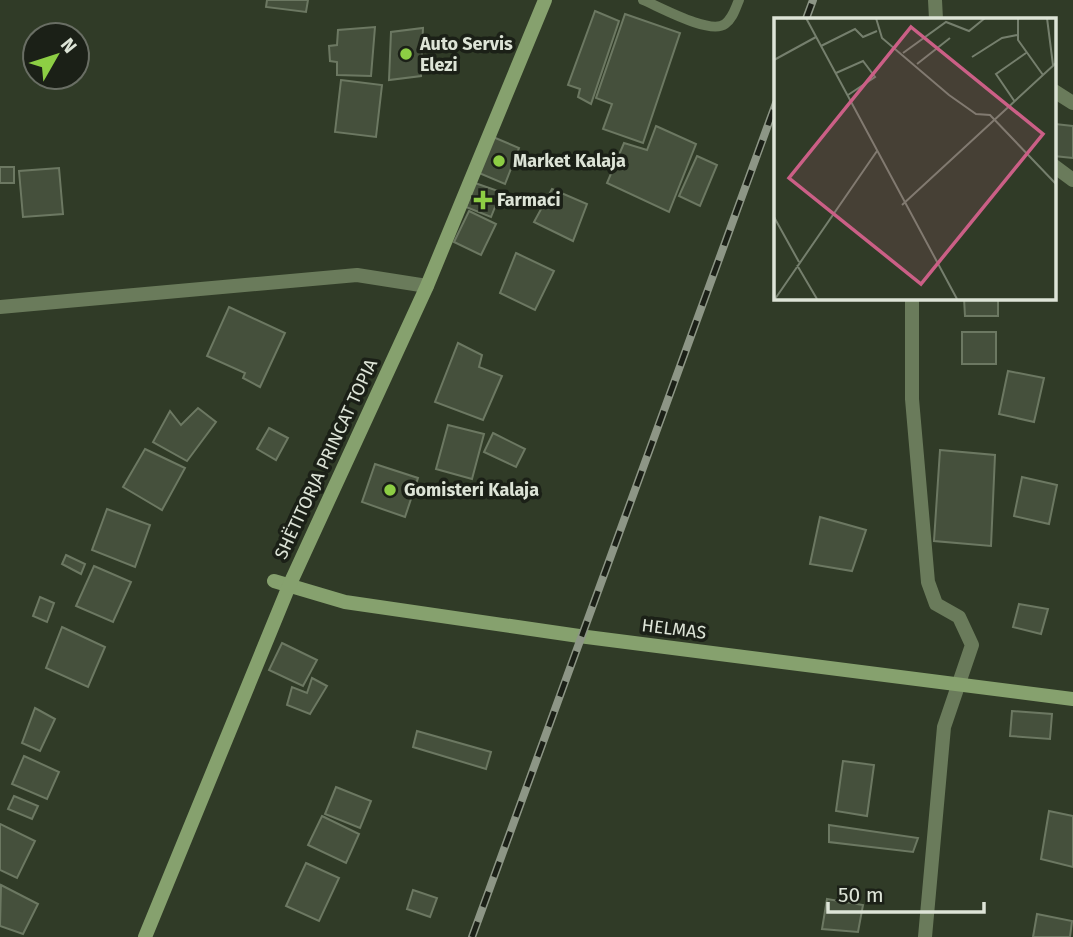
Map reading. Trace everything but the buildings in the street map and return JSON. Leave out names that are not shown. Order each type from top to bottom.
[{"type":"main road","name":"SHËTITORJA PRINCAT TOPIA","points":[[145,937],[289,586],[427,286],[545,0]]},
{"type":"main road","name":"HELMAS","points":[[274,581],[345,602],[579,636],[1073,699]]},
{"type":"street","points":[[934,0],[936,18]]},
{"type":"street","points":[[1056,92],[1073,103]]},
{"type":"street","points":[[1056,167],[1073,180]]},
{"type":"street","points":[[0,307],[356,275],[427,286]]},
{"type":"street","points":[[912,299],[912,399],[928,582],[936,604],[959,617],[967,629],[972,645],[944,727],[925,937]]},
{"type":"lane","points":[[643,0],[710,28],[724,26],[739,0]]},
{"type":"railway","points":[[806,18],[813,0]]},
{"type":"railway","points":[[472,937],[774,108]]},
{"type":"place","name":"Auto Servis Elezi","points":[[406,54]]},
{"type":"place","name":"Market Kalaja","points":[[499,161]]},
{"type":"place","name":"Farmaci","points":[[483,200]]},
{"type":"place","name":"Gomisteri Kalaja","points":[[390,490]]}]
